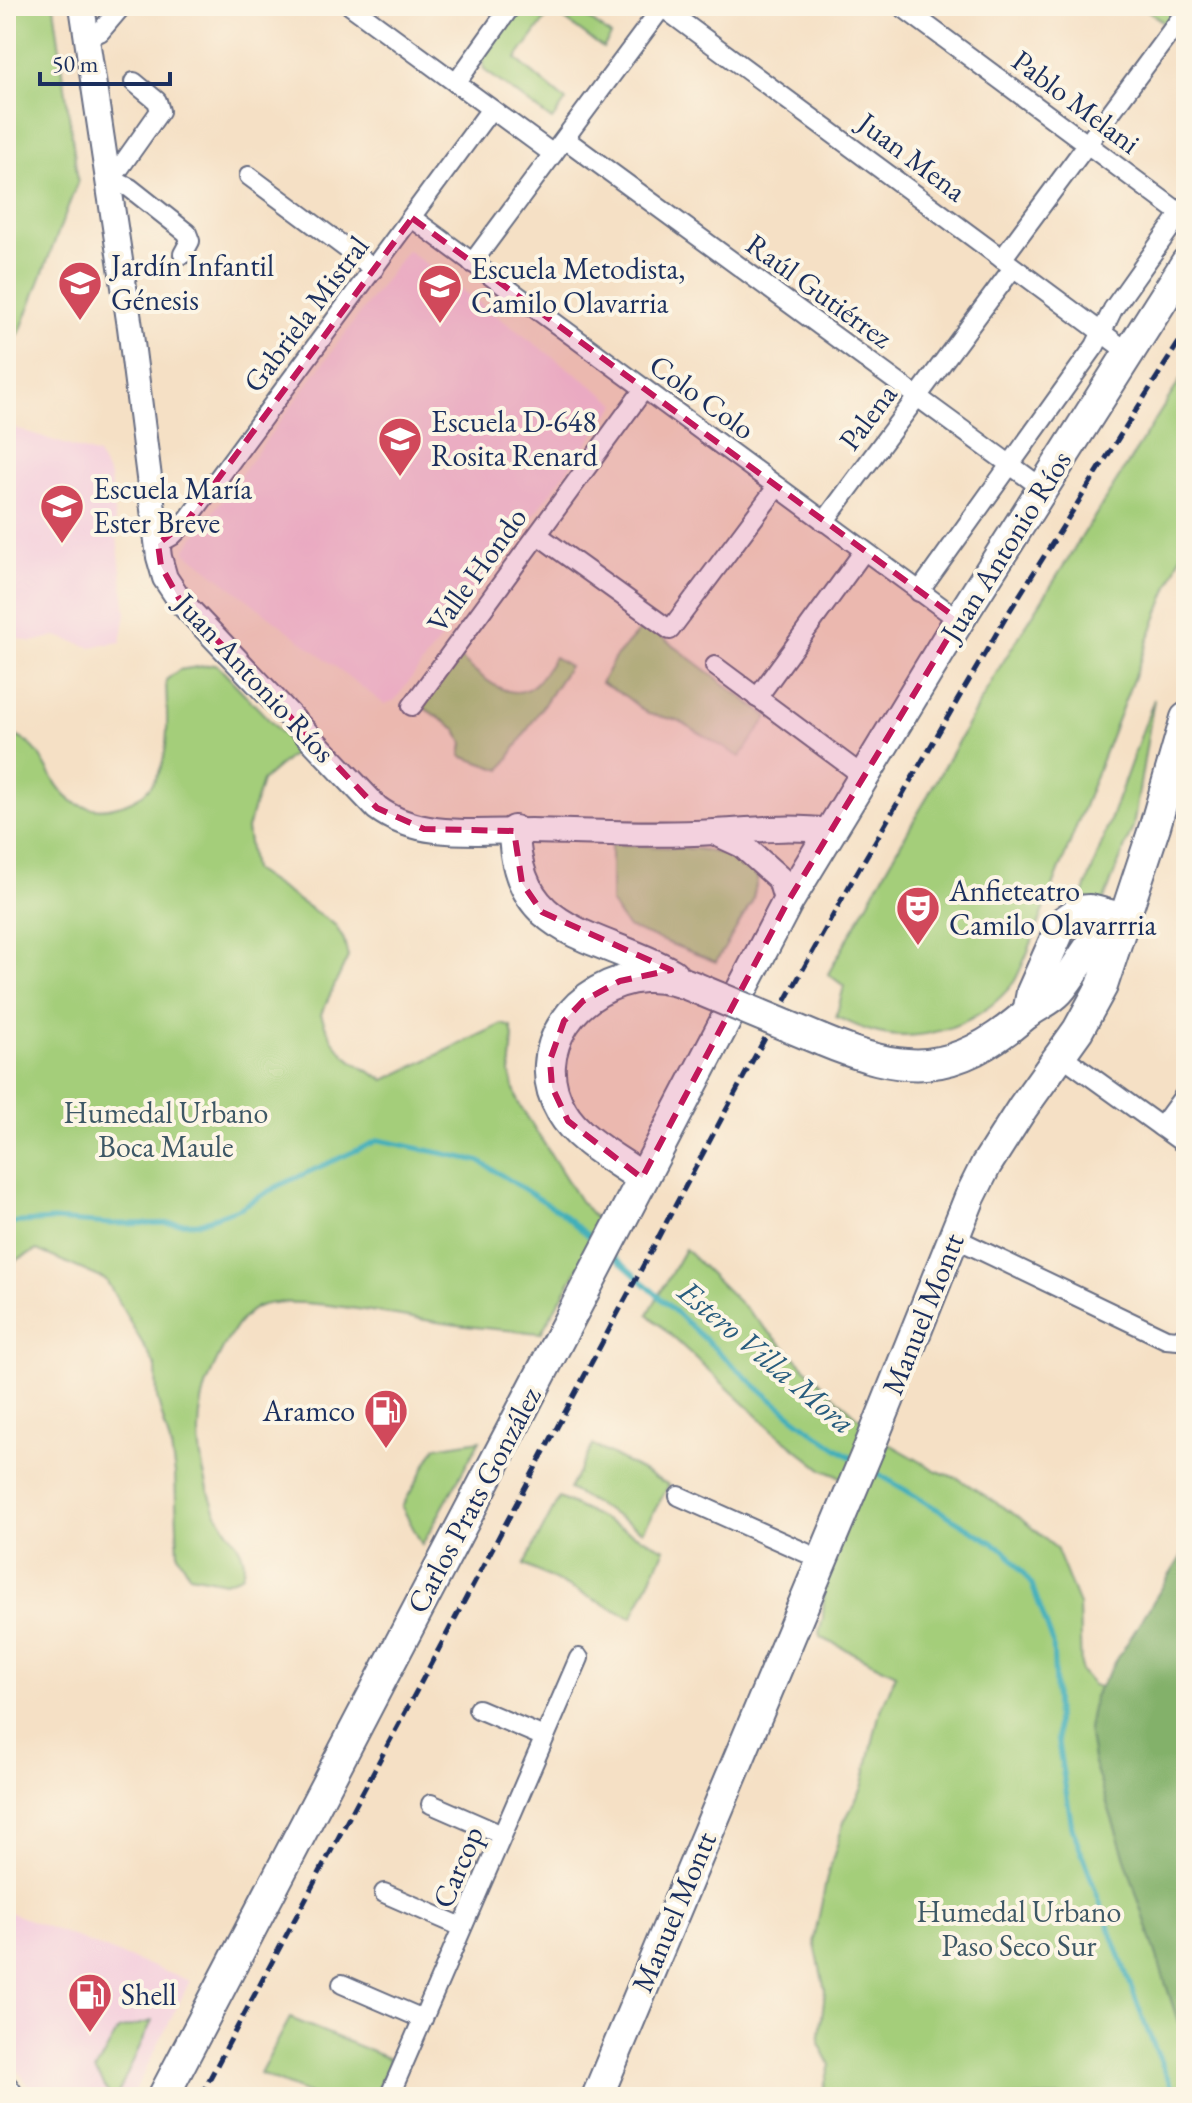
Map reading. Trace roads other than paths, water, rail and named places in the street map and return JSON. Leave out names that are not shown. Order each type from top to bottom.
[{"type":"main road","name":"Juan Antonio Ríos","points":[[787,903],[959,620],[1186,263]]},
{"type":"main road","name":"Manuel Montt","points":[[597,2097],[869,1448],[953,1237],[986,1165],[1086,1017],[1102,986],[1186,718]]},
{"type":"main road","points":[[514,831],[515,861],[522,883],[542,912],[565,926],[641,958],[695,987],[876,1061],[928,1064],[982,1047],[998,1038],[1056,995],[1096,939],[1125,919]]},
{"type":"main road","name":"Carlos Prats González","points":[[163,2097],[787,903]]},
{"type":"main road","points":[[642,1178],[575,1129],[562,1113],[552,1087],[550,1060],[553,1046],[564,1021],[573,1010],[606,986],[647,977],[695,987]]},
{"type":"street","name":"Juan Antonio Ríos","points":[[82,6],[161,566],[181,602],[377,808],[399,823],[424,829],[514,831],[714,832],[803,827],[830,831]]},
{"type":"street","points":[[87,36],[100,32],[122,6]]},
{"type":"street","points":[[456,83],[511,6]]},
{"type":"street","name":"Pablo Melani","points":[[901,6],[1087,145],[1183,209]]},
{"type":"street","points":[[472,263],[663,7]]},
{"type":"street","name":"Juan Mena","points":[[663,7],[1128,352]]},
{"type":"street","name":"Raúl Gutiérrez","points":[[360,9],[491,109],[559,146],[1042,488]]},
{"type":"street","name":"Palena","points":[[824,522],[917,398],[1087,145],[1186,11]]},
{"type":"street","points":[[107,177],[119,169],[160,111],[157,101],[134,82]]},
{"type":"street","name":"Gabriela Mistral","points":[[158,544],[186,522],[491,109]]},
{"type":"street","points":[[249,176],[374,269]]},
{"type":"street","points":[[107,177],[130,188],[187,233],[190,241],[183,254]]},
{"type":"street","points":[[919,592],[1095,346],[1113,309],[1183,209]]},
{"type":"street","name":"Colo Colo","points":[[412,218],[959,620]]},
{"type":"street","name":"Valle Hondo","points":[[412,706],[644,389]]},
{"type":"street","points":[[538,535],[670,630],[777,487]]},
{"type":"street","points":[[757,698],[864,551]]},
{"type":"street","points":[[715,666],[863,776]]},
{"type":"street","name":"Juan Antonio Ríos","points":[[714,832],[742,845],[780,879],[787,903]]},
{"type":"street","points":[[1061,1055],[1186,1145]]},
{"type":"street","points":[[1161,1127],[1186,1093]]},
{"type":"street","points":[[953,1237],[1166,1339],[1178,1340],[1186,1334]]},
{"type":"street","points":[[679,1496],[822,1560]]},
{"type":"street","name":"Carcop","points":[[389,2097],[579,1658]]},
{"type":"street","points":[[478,1709],[544,1737]]},
{"type":"street","points":[[431,1804],[502,1835]]},
{"type":"street","points":[[384,1893],[462,1927]]},
{"type":"street","points":[[342,1984],[423,2019]]},
{"type":"street","points":[[6,2088],[12,2097]]},
{"type":"waterway","name":"Estero Villa Mora","points":[[6,1223],[53,1220],[111,1224],[198,1223],[240,1208],[278,1186],[379,1140],[479,1161],[559,1211],[597,1243]]},
{"type":"waterway","name":"Estero Villa Mora","points":[[614,1257],[760,1389],[821,1438],[854,1459]]},
{"type":"waterway","name":"Estero Villa Mora","points":[[872,1470],[1005,1550],[1032,1585],[1053,1643],[1057,1737],[1072,1827],[1148,2032],[1176,2097]]},
{"type":"railway","points":[[200,2097],[748,1069],[852,881],[1009,612],[1186,331]]},
{"type":"place","name":"Jardín Infantil Génesis","points":[[80,322]]},
{"type":"place","name":"Escuela Metodista, Camilo Olavarria","points":[[440,325]]},
{"type":"place","name":"Escuela D-648 Rosita Renard","points":[[400,478]]},
{"type":"place","name":"Escuela María Ester Breve","points":[[62,545]]},
{"type":"place","name":"Anfieteatro Camilo Olavarrria","points":[[918,947]]},
{"type":"place","name":"Aramco","points":[[386,1450]]},
{"type":"place","name":"Shell","points":[[90,2034]]},
{"type":"park label","name":"Humedal Urbano Boca Maule","points":[[166,1130]]},
{"type":"park label","name":"Humedal Urbano Paso Seco Sur","points":[[1019,1929]]}]
